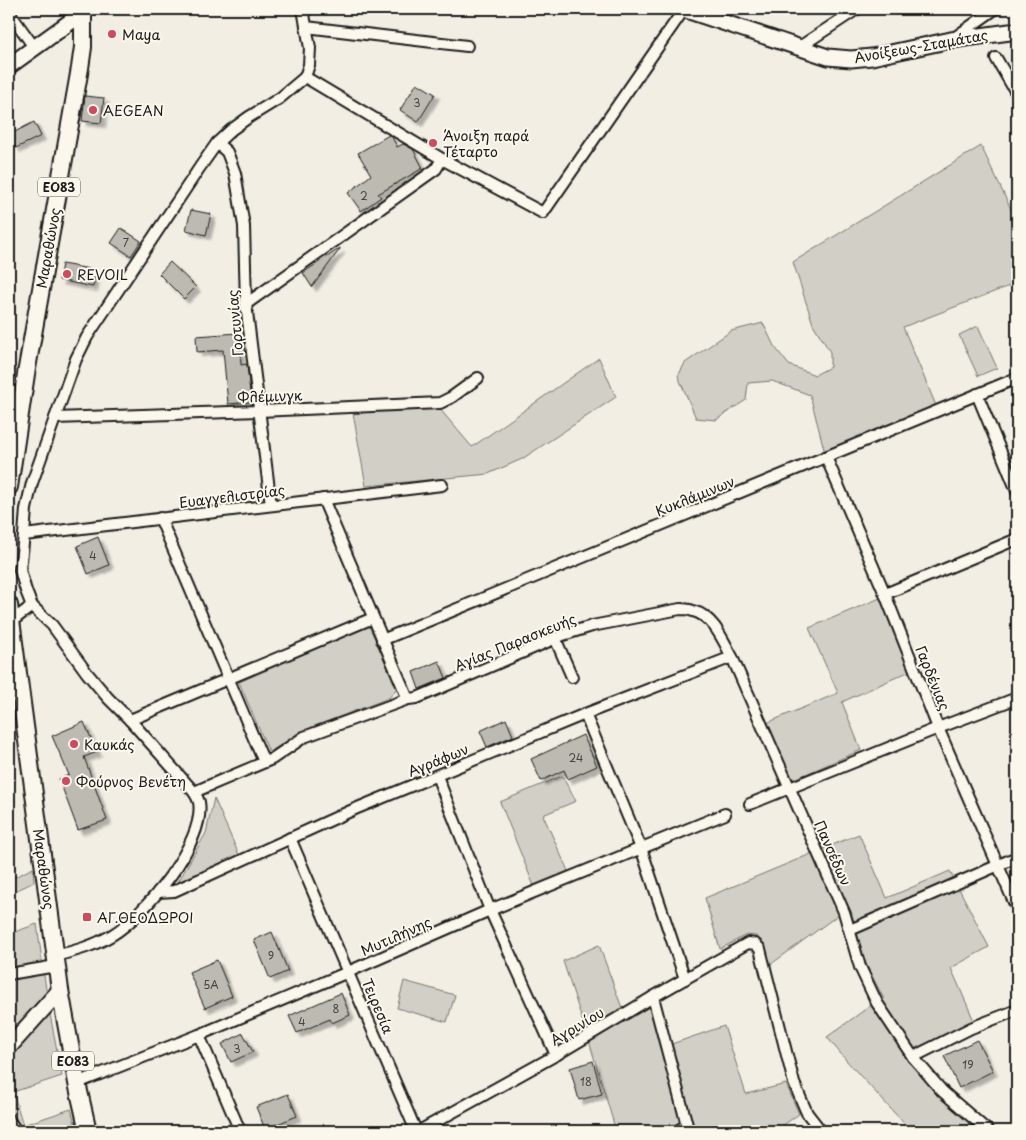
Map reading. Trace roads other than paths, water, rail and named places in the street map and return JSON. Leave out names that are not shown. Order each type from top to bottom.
[{"type":"main road","name":"Μαραθώνος","points":[[9,487],[26,374],[80,68],[85,10]]},
{"type":"main road","name":"Μαραθώνος","points":[[9,605],[60,990],[88,1131]]},
{"type":"street","points":[[9,974],[56,961],[113,935],[158,892],[185,854],[194,835],[199,816],[199,801],[194,792],[108,698],[52,625],[32,606],[20,570],[26,509],[32,483],[55,418],[76,359],[87,337],[218,143],[231,130],[280,98],[305,77],[309,66],[310,48],[303,9]]},
{"type":"street","points":[[305,77],[442,159],[543,213],[683,9]]},
{"type":"street","name":"Ανοίξεως-Σταμάτας","points":[[683,9],[828,57],[851,59],[872,57],[951,40],[1017,31]]},
{"type":"street","points":[[798,48],[857,9]]},
{"type":"street","points":[[951,40],[995,9]]},
{"type":"street","points":[[9,66],[85,10]]},
{"type":"street","points":[[9,12],[34,47]]},
{"type":"street","points":[[306,27],[467,46]]},
{"type":"street","points":[[996,58],[1017,94]]},
{"type":"street","name":"Γορτυνίας","points":[[218,143],[228,152],[235,173],[244,226],[246,304],[271,505]]},
{"type":"street","points":[[246,304],[436,169],[442,159]]},
{"type":"street","name":"Φλέμινγκ","points":[[55,418],[440,402],[452,397],[478,378]]},
{"type":"street","name":"Κυκλάμινων","points":[[382,640],[1017,378]]},
{"type":"street","points":[[977,394],[1017,491]]},
{"type":"street","name":"Γαρδένιας","points":[[826,457],[885,594],[938,728],[1017,909]]},
{"type":"street","name":"Ευαγγελιστρίας","points":[[24,535],[442,485]]},
{"type":"street","points":[[323,499],[408,699]]},
{"type":"street","points":[[160,518],[264,762]]},
{"type":"street","points":[[885,594],[1017,539]]},
{"type":"street","points":[[10,622],[32,606]]},
{"type":"street","name":"Αγίας Παρασκευής","points":[[194,792],[272,758],[304,737],[408,699],[417,698],[556,638],[592,626],[680,609],[694,611],[705,617],[719,632],[732,657]]},
{"type":"street","points":[[130,720],[373,618]]},
{"type":"street","points":[[556,638],[572,677]]},
{"type":"street","name":"Αγράφων","points":[[158,892],[174,891],[355,809],[585,714],[732,657]]},
{"type":"street","name":"Πανσέδων","points":[[732,657],[844,912],[860,967],[877,1003],[913,1057],[928,1075],[942,1091],[988,1131]]},
{"type":"street","points":[[750,804],[1017,698]]},
{"type":"street","points":[[585,714],[641,848],[685,979]]},
{"type":"street","points":[[437,776],[490,910],[556,1055]]},
{"type":"street","name":"Μυτιλήνης","points":[[77,1083],[199,1035],[490,910],[725,814]]},
{"type":"street","name":"Τειρεσία","points":[[290,838],[417,1131]]},
{"type":"street","points":[[850,930],[1017,857]]},
{"type":"street","name":"Αγρινίου","points":[[417,1131],[433,1128],[653,997],[748,943],[755,944],[760,949],[794,1083],[808,1114],[821,1131]]},
{"type":"street","points":[[9,1047],[60,990]]},
{"type":"street","points":[[653,997],[687,1125],[677,1131]]},
{"type":"street","points":[[913,1057],[971,1028],[1017,1010]]},
{"type":"street","points":[[199,1035],[240,1131]]},
{"type":"street","points":[[9,1120],[16,1131]]},
{"type":"place","name":"Maya","points":[[112,34]]},
{"type":"place","name":"AEGEAN","points":[[93,110]]},
{"type":"place","name":"Άνοιξη παρά Τέταρτο","points":[[433,143]]},
{"type":"place","name":"REVOIL","points":[[67,274]]},
{"type":"place","name":"Καυκάς","points":[[74,744]]},
{"type":"place","name":"Φούρνος Βενέτη","points":[[66,781]]},
{"type":"place","name":"ΑΓ.ΘΕΟΔΩΡΟΙ","points":[[87,917]]}]
